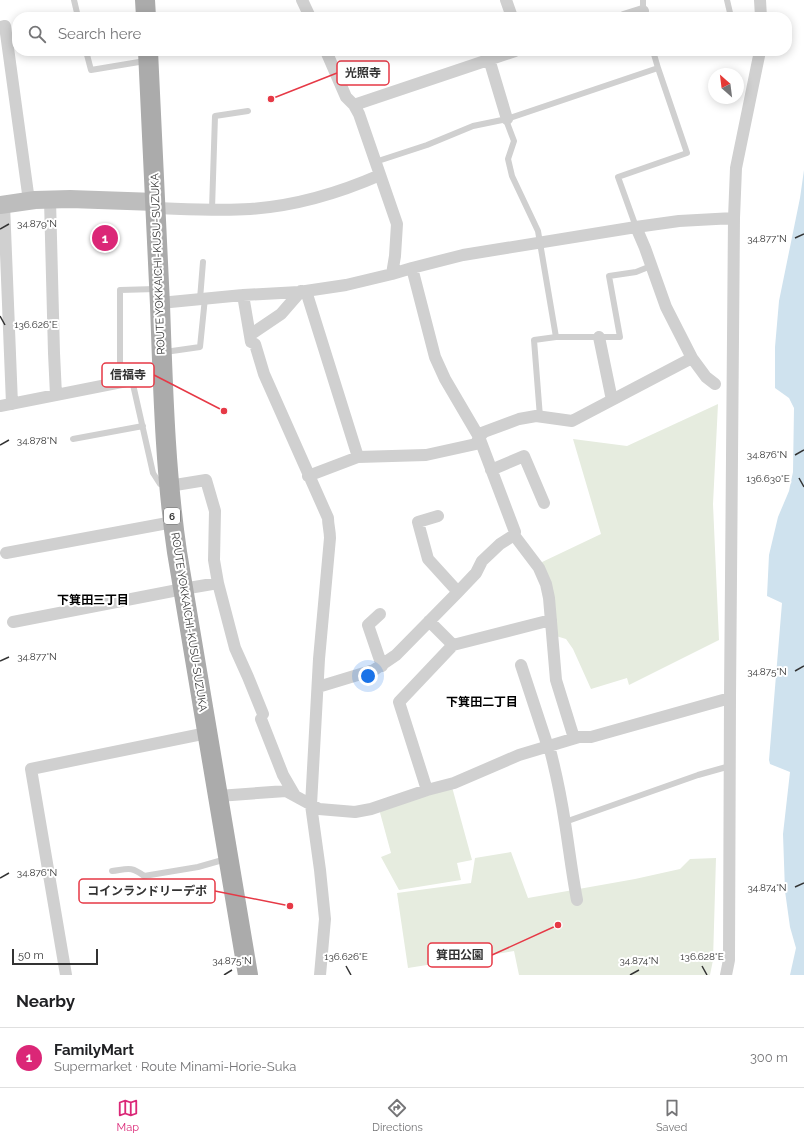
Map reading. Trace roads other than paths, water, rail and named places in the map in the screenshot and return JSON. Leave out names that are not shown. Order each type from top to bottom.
[{"type":"main road","points":[[145,0],[146,12]]},
{"type":"main road","name":"ROUTE YOKKAICHI-KUSU-SUZUKA","points":[[148,56],[156,205],[162,374],[169,486],[183,589],[248,975]]},
{"type":"main road","points":[[2,204],[70,199],[156,205]]},
{"type":"street","points":[[302,0],[308,12]]},
{"type":"street","points":[[506,0],[510,12]]},
{"type":"street","points":[[759,12],[760,0]]},
{"type":"street","points":[[0,27],[5,26],[29,201]]},
{"type":"street","points":[[328,56],[346,97],[354,105],[359,114],[396,224],[395,256],[392,274]]},
{"type":"street","points":[[354,105],[499,56]]},
{"type":"street","points":[[726,975],[729,960],[734,218],[736,168],[759,56]]},
{"type":"street","points":[[489,59],[507,119]]},
{"type":"street","points":[[156,205],[212,209],[251,209],[303,201],[359,184],[380,175]]},
{"type":"street","points":[[50,200],[56,395]]},
{"type":"street","points":[[2,204],[6,405],[162,374]]},
{"type":"street","points":[[159,296],[202,299],[304,291],[346,285],[463,255],[679,221],[734,218]]},
{"type":"street","points":[[636,227],[666,307],[692,358],[706,377],[715,384]]},
{"type":"street","points":[[412,268],[435,357],[445,379],[479,437],[515,532],[514,536],[539,568],[543,576],[549,598],[556,680],[574,738]]},
{"type":"street","points":[[250,335],[281,314],[304,291]]},
{"type":"street","points":[[304,291],[358,456]]},
{"type":"street","points":[[243,295],[251,342],[255,344],[264,374],[308,476],[328,518],[330,538],[320,652],[311,805],[320,870],[324,919],[320,975]]},
{"type":"street","points":[[599,337],[612,400]]},
{"type":"street","points":[[308,476],[358,456],[426,454],[476,444],[479,437],[484,432],[536,416],[572,421],[692,358]]},
{"type":"street","points":[[491,470],[524,456],[544,503]]},
{"type":"street","points":[[169,486],[206,480],[215,511],[214,560],[218,583],[235,648],[248,677],[283,775],[294,794]]},
{"type":"street","points":[[438,516],[418,522],[428,559],[458,592]]},
{"type":"street","points":[[6,553],[173,522]]},
{"type":"street","points":[[318,687],[374,670],[382,666],[396,655],[458,592],[476,573],[482,562],[500,544],[514,536]]},
{"type":"street","points":[[13,622],[218,583]]},
{"type":"street","points":[[380,614],[368,625],[382,666]]},
{"type":"street","points":[[427,790],[400,702],[453,645],[551,620]]},
{"type":"street","points":[[429,621],[453,645]]},
{"type":"street","points":[[521,665],[556,772],[565,822],[571,872],[577,900]]},
{"type":"street","points":[[218,796],[286,791],[319,809],[356,812],[454,783],[520,755],[574,738],[591,737],[730,698]]},
{"type":"street","points":[[66,975],[31,769],[207,733]]},
{"type":"lane","points":[[74,0],[77,12]]},
{"type":"lane","points":[[727,0],[730,12]]},
{"type":"lane","points":[[87,56],[91,70],[148,56]]},
{"type":"lane","points":[[636,227],[618,177],[687,153],[654,56]]},
{"type":"lane","points":[[375,162],[427,145],[473,126],[507,119],[658,68]]},
{"type":"lane","points":[[212,209],[215,116],[248,112]]},
{"type":"lane","points":[[507,119],[514,141],[508,159],[512,176],[538,231],[556,337]]},
{"type":"lane","points":[[162,353],[200,347],[203,262]]},
{"type":"lane","points":[[540,417],[534,340],[556,337],[620,337],[609,276],[636,272],[651,266]]},
{"type":"lane","points":[[159,296],[120,290],[126,381],[143,426],[153,473],[160,484],[169,486]]},
{"type":"lane","points":[[73,439],[143,426]]},
{"type":"lane","points":[[565,822],[730,766]]},
{"type":"lane","points":[[112,870],[129,868],[135,869],[144,876],[198,867],[229,858]]},
{"type":"water","points":[[804,170],[804,975],[790,975],[796,948],[790,927],[785,891],[783,834],[790,772],[770,764],[769,760],[782,603],[767,596],[769,555],[778,517],[789,491],[793,472],[794,408],[789,398],[775,388],[775,347],[779,301],[800,198]]},
{"type":"place","name":"光照寺","points":[[271,99]]},
{"type":"place","name":"FamilyMart","points":[[105,238]]},
{"type":"place","name":"信福寺","points":[[224,411]]},
{"type":"place","name":"コインランドリーデポ","points":[[290,906]]},
{"type":"place","name":"箕田公園","points":[[558,925]]},
{"type":"district","name":"下箕田三丁目","points":[[93,600]]},
{"type":"district","name":"下箕田二丁目","points":[[482,702]]}]
